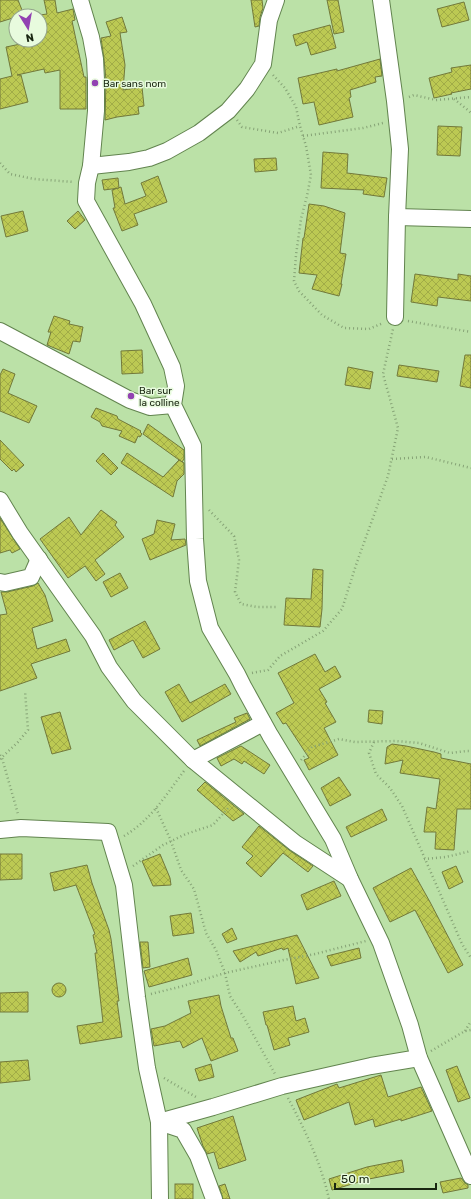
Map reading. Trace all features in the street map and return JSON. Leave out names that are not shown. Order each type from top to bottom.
[{"type":"street","points":[[80,0],[91,37],[95,59],[96,110],[86,201],[143,304],[172,367],[176,386],[173,405],[193,446],[195,539],[198,581],[210,628],[291,770],[333,839],[350,879],[378,937],[410,1025],[419,1058],[471,1176]]},
{"type":"street","points":[[91,166],[129,162],[167,151],[199,133],[228,111],[247,89],[263,64],[269,20],[276,0]]},
{"type":"street","points":[[381,0],[400,150],[395,317]]},
{"type":"street","points":[[397,217],[471,220]]},
{"type":"street","points":[[0,331],[130,400],[150,407],[173,405]]},
{"type":"street","points":[[0,500],[20,533],[93,636],[109,667],[134,701],[193,760],[295,843],[350,879]]},
{"type":"street","points":[[0,582],[5,583],[31,577],[39,559]]},
{"type":"street","points":[[193,760],[264,723]]},
{"type":"street","points":[[0,830],[21,828],[108,832],[124,885],[147,1068],[159,1122],[160,1199]]},
{"type":"street","points":[[159,1122],[213,1108],[282,1086],[371,1066],[419,1058]]},
{"type":"street","points":[[159,1122],[183,1130],[198,1156],[214,1199]]},
{"type":"path","points":[[263,64],[285,88],[296,107],[306,146],[311,175],[301,219],[296,255],[294,281],[299,291],[322,315],[344,328],[369,329],[395,317],[407,321],[471,332]]},
{"type":"path","points":[[395,101],[414,95],[436,100],[471,97]]},
{"type":"path","points":[[453,98],[471,113]]},
{"type":"path","points":[[228,111],[242,126],[278,132],[300,126]]},
{"type":"path","points":[[303,136],[363,128],[397,121]]},
{"type":"path","points":[[0,163],[10,174],[87,183]]},
{"type":"path","points":[[237,674],[268,670],[280,656],[323,631],[342,609],[388,476],[398,428],[383,374],[395,317]]},
{"type":"path","points":[[392,459],[426,457],[471,468]]},
{"type":"path","points":[[194,495],[234,536],[239,560],[235,592],[240,604],[257,607],[277,607]]},
{"type":"path","points":[[21,828],[1,757],[18,742],[28,730],[26,691]]},
{"type":"path","points":[[291,770],[312,747],[339,739],[355,742],[396,741],[419,743],[450,753],[471,751]]},
{"type":"path","points":[[374,742],[369,753],[376,774],[390,788],[402,806],[462,944],[471,958]]},
{"type":"path","points":[[111,844],[137,829],[156,808],[193,760]]},
{"type":"path","points":[[121,875],[163,846],[186,834],[213,824],[238,797]]},
{"type":"path","points":[[156,808],[182,870],[194,889],[206,933],[216,950],[225,973],[230,996],[243,1016],[307,1134],[325,1180],[329,1199]]},
{"type":"path","points":[[424,859],[446,857],[471,851]]},
{"type":"path","points":[[137,997],[183,986],[225,973],[315,954],[378,937]]},
{"type":"path","points":[[465,1031],[471,1021]]},
{"type":"path","points":[[419,1058],[465,1031],[471,1030]]},
{"type":"path","points":[[147,1068],[213,1108]]},
{"type":"building","points":[[0,0],[18,0],[21,8],[8,8],[8,20],[0,22]]},
{"type":"building","points":[[44,0],[55,0],[57,13],[73,9],[75,20],[72,21],[84,77],[86,77],[86,109],[60,109],[60,70],[45,73],[44,69],[17,75],[21,75],[28,102],[0,109],[0,79],[12,76],[6,47],[48,48],[48,8],[46,8]]},
{"type":"building","points":[[251,0],[262,0],[263,8],[259,26],[255,27]]},
{"type":"building","points":[[327,0],[338,0],[344,32],[334,34]]},
{"type":"building","points":[[464,2],[469,20],[442,27],[437,9]]},
{"type":"building","points":[[122,17],[127,32],[120,33],[125,65],[123,90],[142,87],[144,106],[138,107],[139,114],[105,120],[106,80],[101,38],[111,36],[106,22]]},
{"type":"building","points":[[330,25],[336,48],[311,55],[307,42],[296,46],[293,35]]},
{"type":"building","points":[[380,59],[382,76],[375,77],[376,82],[350,90],[351,97],[349,98],[353,117],[319,125],[314,102],[303,104],[298,78],[337,69],[337,71]]},
{"type":"building","points":[[471,65],[471,89],[434,98],[429,78],[452,72],[451,68]]},
{"type":"building","points":[[438,126],[462,127],[460,156],[437,155]]},
{"type":"building","points":[[323,152],[348,154],[347,173],[387,178],[384,197],[363,194],[364,190],[321,188]]},
{"type":"building","points":[[276,158],[277,170],[255,172],[254,159]]},
{"type":"building","points":[[158,176],[167,202],[134,214],[138,225],[122,231],[113,208],[115,208],[112,190],[121,187],[125,204],[146,196],[141,183]]},
{"type":"building","points":[[118,178],[119,188],[104,190],[102,180]]},
{"type":"building","points":[[309,204],[324,206],[345,213],[340,253],[346,254],[339,296],[312,289],[317,275],[299,273]]},
{"type":"building","points":[[23,211],[28,231],[6,237],[1,216]]},
{"type":"building","points":[[78,211],[85,220],[75,229],[67,221]]},
{"type":"building","points":[[415,274],[458,280],[458,274],[471,276],[471,301],[438,297],[437,306],[411,302]]},
{"type":"building","points":[[54,316],[70,321],[69,324],[83,327],[80,342],[73,341],[69,354],[47,345],[51,332],[48,332]]},
{"type":"building","points":[[142,350],[143,373],[122,374],[121,351]]},
{"type":"building","points":[[465,355],[471,355],[471,388],[460,386]]},
{"type":"building","points":[[399,365],[439,371],[437,382],[397,376]]},
{"type":"building","points":[[348,367],[373,372],[370,389],[345,385]]},
{"type":"building","points":[[3,369],[15,374],[8,393],[37,406],[29,423],[0,411],[0,375]]},
{"type":"building","points":[[96,408],[117,416],[118,419],[141,431],[140,432],[142,434],[140,437],[138,436],[135,443],[119,436],[122,431],[102,426],[100,422],[91,417]]},
{"type":"building","points":[[148,424],[184,450],[184,459],[182,462],[143,434]]},
{"type":"building","points":[[0,440],[24,465],[16,472],[14,469],[12,471],[0,459]]},
{"type":"building","points":[[103,453],[118,468],[111,475],[96,461]]},
{"type":"building","points":[[127,453],[163,477],[179,460],[184,463],[184,474],[177,481],[173,497],[121,463]]},
{"type":"building","points":[[101,510],[117,522],[115,525],[124,537],[95,560],[105,574],[96,581],[85,566],[68,578],[40,539],[69,517],[81,535]]},
{"type":"building","points":[[0,518],[20,549],[12,553],[10,550],[0,553]]},
{"type":"building","points":[[157,520],[175,524],[171,540],[185,539],[186,545],[150,560],[142,539],[154,534]]},
{"type":"building","points":[[313,569],[323,570],[320,627],[284,625],[286,598],[311,599]]},
{"type":"building","points":[[120,573],[128,588],[111,597],[103,582]]},
{"type":"building","points":[[38,583],[45,595],[53,621],[32,628],[37,649],[66,639],[70,651],[31,664],[37,678],[0,691],[0,615],[7,614],[1,592],[33,586]]},
{"type":"building","points":[[145,621],[160,649],[143,658],[133,640],[114,650],[109,640]]},
{"type":"building","points":[[315,654],[325,672],[335,666],[341,677],[319,689],[336,722],[324,728],[338,755],[309,770],[304,760],[309,758],[286,723],[283,724],[276,713],[294,703],[278,673]]},
{"type":"building","points":[[179,684],[190,703],[225,684],[231,694],[182,722],[165,692]]},
{"type":"building","points":[[369,710],[383,711],[382,724],[368,722]]},
{"type":"building","points":[[60,712],[71,749],[52,754],[41,717]]},
{"type":"building","points":[[247,713],[250,719],[200,746],[197,740],[236,722],[234,718]]},
{"type":"building","points":[[392,744],[434,752],[441,754],[441,758],[471,764],[471,809],[457,809],[454,850],[435,849],[436,832],[424,832],[427,807],[436,809],[440,779],[400,773],[403,760],[385,764],[387,747]]},
{"type":"building","points":[[241,746],[270,765],[264,774],[244,761],[242,764],[234,759],[221,766],[217,758]]},
{"type":"building","points":[[339,777],[351,795],[330,806],[321,788]]},
{"type":"building","points":[[205,782],[244,814],[233,821],[197,790]]},
{"type":"building","points":[[382,809],[387,820],[351,837],[346,827]]},
{"type":"building","points":[[259,826],[289,850],[313,866],[308,872],[283,853],[261,877],[246,863],[253,856],[242,847]]},
{"type":"building","points":[[0,854],[22,854],[22,879],[0,880]]},
{"type":"building","points":[[160,854],[170,878],[171,885],[153,886],[142,861]]},
{"type":"building","points":[[87,865],[111,939],[122,1037],[80,1044],[77,1026],[103,1022],[95,953],[97,953],[93,935],[95,934],[76,885],[54,891],[50,873]]},
{"type":"building","points":[[456,866],[463,882],[449,889],[442,872]]},
{"type":"building","points":[[411,868],[463,965],[448,973],[415,910],[390,922],[373,888]]},
{"type":"building","points":[[334,881],[341,896],[307,910],[301,895]]},
{"type":"building","points":[[191,913],[194,933],[173,936],[170,916]]},
{"type":"building","points":[[232,928],[237,939],[227,943],[222,934]]},
{"type":"building","points":[[297,935],[319,978],[296,984],[288,948],[283,950],[282,948],[258,956],[256,952],[240,962],[233,951]]},
{"type":"building","points":[[140,942],[148,942],[150,967],[143,968]]},
{"type":"building","points":[[359,948],[361,958],[331,966],[327,956]]},
{"type":"building","points":[[188,958],[192,975],[149,987],[144,971]]},
{"type":"building","points":[[59,983],[64,985],[66,990],[64,995],[59,997],[54,995],[52,990],[54,985]]},
{"type":"building","points":[[28,992],[28,1012],[0,1012],[0,993]]},
{"type":"building","points":[[219,995],[231,1038],[233,1038],[238,1051],[211,1061],[202,1038],[183,1048],[180,1041],[154,1046],[151,1029],[165,1026],[191,1013],[188,1001]]},
{"type":"building","points":[[293,1006],[296,1021],[305,1018],[309,1032],[288,1038],[290,1045],[274,1050],[263,1012]]},
{"type":"building","points":[[28,1060],[30,1080],[0,1083],[0,1062]]},
{"type":"building","points":[[211,1064],[214,1077],[199,1081],[195,1069]]},
{"type":"building","points":[[457,1066],[470,1098],[458,1102],[446,1070]]},
{"type":"building","points":[[381,1075],[388,1097],[421,1087],[432,1111],[401,1121],[401,1119],[375,1127],[373,1119],[355,1125],[349,1102],[304,1120],[296,1100],[337,1084],[339,1088]]},
{"type":"building","points":[[233,1116],[246,1160],[219,1169],[214,1152],[207,1154],[197,1128]]},
{"type":"building","points":[[402,1160],[404,1172],[369,1179],[332,1190],[329,1179],[367,1167]]},
{"type":"building","points":[[461,1178],[468,1185],[468,1188],[443,1193],[440,1182]]},
{"type":"building","points":[[175,1184],[193,1184],[193,1199],[175,1199]]},
{"type":"building","points":[[225,1184],[230,1199],[223,1199],[219,1186]]},
{"type":"place","name":"Bar sans nom","points":[[95,83]]},
{"type":"place","name":"Bar sur la colline","points":[[131,396]]}]
